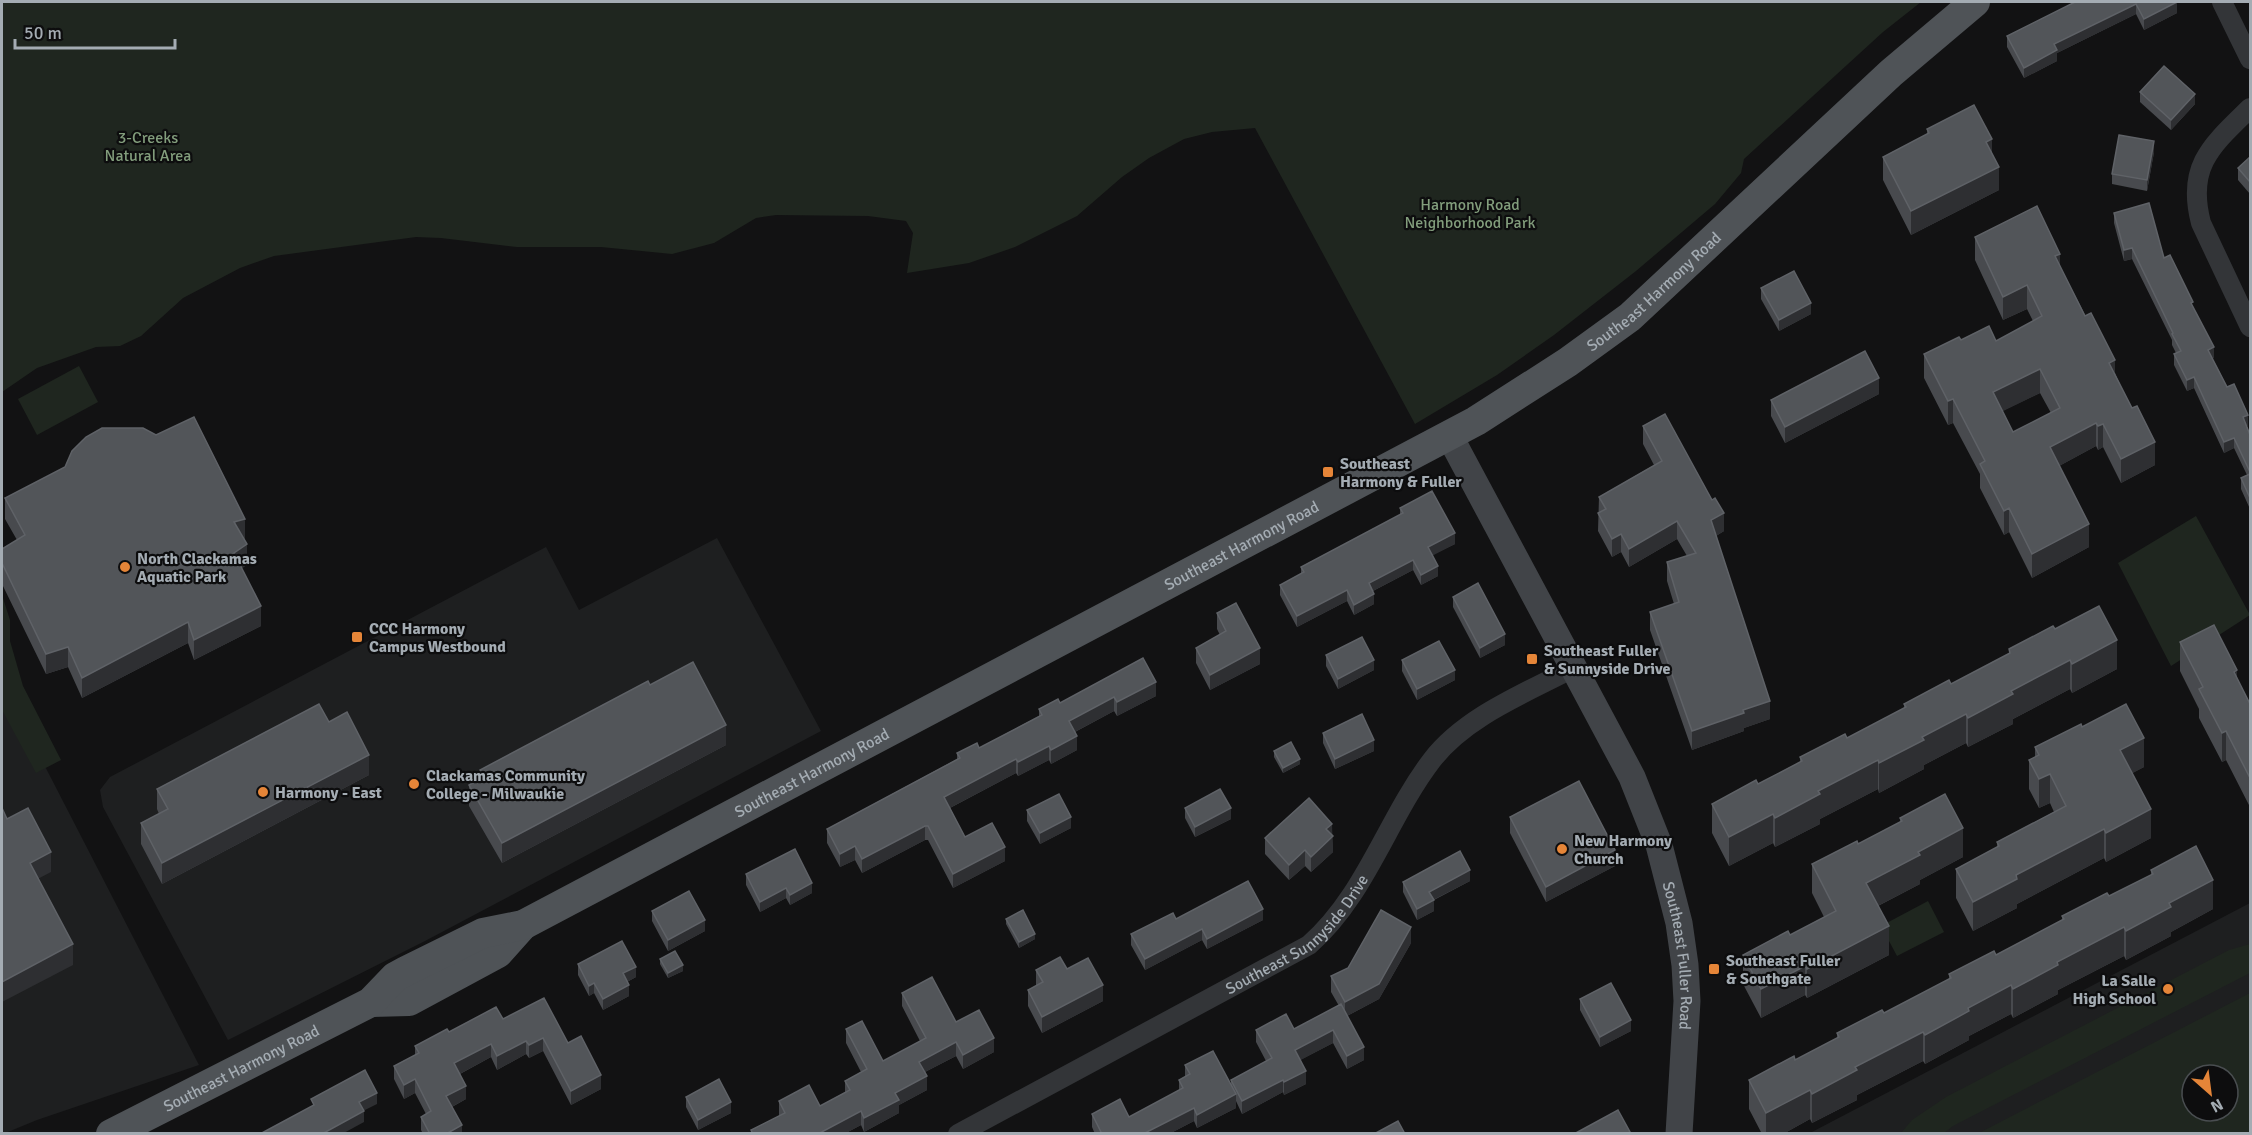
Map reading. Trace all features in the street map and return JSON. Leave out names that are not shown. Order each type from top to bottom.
[{"type":"main road","name":"Southeast Harmony Road","points":[[111,1134],[371,1002],[409,1001],[498,953],[523,925],[1476,421],[1601,339],[1630,317],[1883,80],[1976,2]]},
{"type":"street","points":[[2222,2],[2250,59]]},
{"type":"street","points":[[2250,108],[2208,153],[2200,170],[2196,188],[2201,223],[2250,327]]},
{"type":"street","name":"Southeast Fuller Road","points":[[1449,435],[1632,777],[1659,845],[1678,923],[1685,965],[1687,1001],[1679,1134]]},
{"type":"street","name":"Southeast Sunnyside Drive","points":[[958,1134],[1309,945],[1330,925],[1354,892],[1433,758],[1451,740],[1488,713],[1573,668]]},
{"type":"shaded area","name":"Clackamas Community College - Milwaukie","points":[[717,538],[821,731],[425,941],[228,1040],[103,807],[100,790],[110,777],[546,547],[579,610]]},
{"type":"shaded area","points":[[2,683],[199,1065],[37,1120],[3,1134],[2,1133]]},
{"type":"shaded area","name":"La Salle High School","points":[[2250,903],[2250,1133],[1810,1133]]},
{"type":"green space","name":"3-Creeks Natural Area","points":[[2,2],[1921,2],[1883,32],[1744,159],[1741,173],[1715,204],[1636,271],[1554,335],[1497,375],[1415,424],[1255,128],[1212,132],[1184,139],[1149,158],[1122,177],[1077,216],[1015,247],[969,263],[907,273],[913,233],[906,221],[868,216],[776,215],[756,218],[714,243],[672,254],[601,247],[517,247],[416,237],[274,256],[240,268],[183,298],[141,336],[120,346],[96,347],[37,368],[2,392]]},
{"type":"green space","points":[[79,366],[98,402],[37,435],[18,399]]},
{"type":"green space","points":[[2196,516],[2250,615],[2171,666],[2118,563]]},
{"type":"green space","points":[[2,595],[10,620],[10,641],[23,686],[61,760],[36,773],[2,710]]},
{"type":"green space","points":[[1928,901],[1944,932],[1897,956],[1881,926]]},
{"type":"green space","points":[[2250,944],[2250,973],[1953,1126],[1944,1133],[1901,1133],[1912,1120],[1946,1097],[2229,950]]},
{"type":"green space","points":[[2250,993],[2250,1133],[1979,1133]]},
{"type":"building","points":[[2075,2],[2177,2],[2144,19],[2136,4],[2054,44],[2057,50],[2024,68],[2007,36]]},
{"type":"building","points":[[2164,66],[2195,94],[2171,120],[2140,92]]},
{"type":"building","points":[[1974,105],[1992,139],[1986,142],[1999,167],[1911,211],[1883,157],[1929,133],[1927,129]]},
{"type":"building","points":[[2119,135],[2154,141],[2147,180],[2112,174]]},
{"type":"building","points":[[2250,157],[2250,182],[2238,168]]},
{"type":"building","points":[[2149,203],[2164,258],[2170,255],[2214,347],[2208,350],[2227,387],[2234,384],[2248,415],[2243,417],[2250,435],[2250,472],[2234,438],[2224,442],[2194,377],[2187,380],[2174,354],[2181,351],[2132,248],[2124,250],[2114,213]]},
{"type":"building","points":[[2037,206],[2060,254],[2055,256],[2085,316],[2091,313],[2115,360],[2109,363],[2132,408],[2137,406],[2155,442],[2121,459],[2103,424],[2098,426],[2096,423],[2050,447],[2089,524],[2032,554],[2009,508],[2004,511],[1980,464],[1985,461],[1953,399],[1948,401],[1924,354],[1989,326],[1996,341],[2042,316],[2027,285],[2003,297],[1975,237]],"holes":[[[2040,369],[2060,408],[2013,432],[1993,392]]]},
{"type":"building","points":[[1794,271],[1811,303],[1779,320],[1761,288]]},
{"type":"building","points":[[1865,351],[1879,378],[1785,427],[1771,400]]},
{"type":"building","points":[[1665,414],[1712,500],[1715,498],[1724,513],[1711,520],[1770,701],[1743,710],[1744,713],[1692,731],[1650,612],[1679,602],[1667,562],[1696,553],[1677,521],[1629,549],[1621,534],[1612,539],[1598,513],[1606,509],[1599,497],[1662,461],[1643,426]]},
{"type":"building","name":"North Clackamas Aquatic Park","points":[[194,417],[245,519],[234,522],[247,544],[234,553],[261,606],[194,640],[188,622],[82,678],[68,647],[46,654],[2,563],[2,549],[25,535],[5,498],[65,467],[72,451],[86,437],[102,428],[143,428],[156,435]]},
{"type":"building","points":[[2250,474],[2250,498],[2241,478]]},
{"type":"building","points":[[1432,491],[1455,533],[1428,547],[1438,566],[1421,575],[1413,560],[1369,583],[1374,594],[1354,605],[1347,590],[1297,616],[1280,585],[1304,572],[1301,567],[1403,513],[1400,508]]},
{"type":"building","points":[[1478,583],[1505,634],[1480,648],[1453,597]]},
{"type":"building","points":[[1236,603],[1260,648],[1210,675],[1196,648],[1226,631],[1217,613]]},
{"type":"building","points":[[2099,606],[2117,640],[2072,664],[2070,660],[2011,691],[2013,694],[1968,718],[1966,714],[1922,737],[1924,740],[1879,763],[1878,760],[1818,791],[1820,794],[1775,818],[1773,814],[1729,837],[1712,804],[1756,780],[1758,784],[1802,761],[1800,757],[1845,734],[1847,738],[1906,707],[1904,704],[1949,680],[1951,684],[2010,653],[2009,649],[2053,626],[2055,629]]},
{"type":"building","points":[[2214,625],[2237,670],[2234,672],[2250,704],[2250,778],[2226,731],[2222,733],[2199,689],[2203,687],[2180,642]]},
{"type":"building","points":[[1362,637],[1374,660],[1338,679],[1326,655]]},
{"type":"building","points":[[1439,641],[1455,670],[1417,689],[1402,660]]},
{"type":"building","points":[[1143,658],[1156,682],[1117,702],[1114,697],[1069,721],[1077,736],[1051,750],[1049,746],[1018,762],[1016,759],[944,797],[965,837],[992,823],[1005,847],[953,874],[928,826],[862,859],[855,846],[840,854],[827,829],[960,758],[957,753],[977,743],[979,748],[1042,715],[1039,709],[1058,699],[1060,703]]},
{"type":"building","points":[[693,662],[726,725],[502,843],[469,785],[484,777],[480,770],[648,681],[650,685]]},
{"type":"building","name":"Harmony - East","points":[[319,704],[329,722],[347,712],[369,755],[162,863],[141,823],[168,809],[157,789]]},
{"type":"building","points":[[2126,704],[2144,738],[2120,750],[2151,809],[2106,833],[2104,829],[2016,875],[2017,879],[1973,902],[1956,869],[1999,846],[1997,842],[2066,806],[2050,774],[2039,779],[2029,760],[2039,755],[2035,747],[2081,724],[2082,727]]},
{"type":"building","points":[[1362,714],[1374,740],[1335,759],[1323,733]]},
{"type":"building","points":[[1291,742],[1300,759],[1283,768],[1274,751]]},
{"type":"building","name":"New Harmony Church","points":[[1579,781],[1615,850],[1546,887],[1510,817]]},
{"type":"building","points":[[1220,789],[1231,808],[1195,827],[1185,808]]},
{"type":"building","points":[[1059,794],[1071,817],[1040,833],[1027,810]]},
{"type":"building","points":[[1945,794],[1963,828],[1918,852],[1920,855],[1866,883],[1889,926],[1807,969],[1805,966],[1761,989],[1743,955],[1788,931],[1790,935],[1836,911],[1812,864],[1902,821],[1900,818]]},
{"type":"building","points":[[1309,798],[1332,824],[1326,829],[1333,836],[1311,857],[1305,850],[1289,865],[1265,838]]},
{"type":"building","points":[[2,808],[7,819],[28,808],[51,852],[30,863],[73,944],[2,982]]},
{"type":"building","points":[[2196,846],[2213,880],[2169,903],[2171,907],[2126,931],[2124,927],[2057,962],[2058,965],[2013,989],[2011,985],[1925,1035],[1923,1032],[1855,1067],[1857,1070],[1812,1094],[1810,1090],[1766,1113],[1749,1080],[1794,1056],[1795,1060],[1839,1037],[1837,1033],[1882,1010],[1884,1013],[1951,978],[1949,974],[1994,951],[1996,955],[2064,919],[2062,916],[2107,893],[2109,896],[2153,874],[2151,870]]},
{"type":"building","points":[[795,849],[812,883],[790,895],[786,888],[760,902],[746,874]]},
{"type":"building","points":[[1460,851],[1470,870],[1429,892],[1434,900],[1417,909],[1403,882]]},
{"type":"building","points":[[1248,881],[1263,909],[1207,939],[1202,929],[1145,959],[1131,934],[1173,913],[1176,919]]},
{"type":"building","points":[[689,891],[705,920],[668,940],[652,911]]},
{"type":"building","points":[[1023,910],[1035,934],[1019,942],[1006,919]]},
{"type":"building","points":[[1381,910],[1411,927],[1379,984],[1345,1002],[1331,976],[1348,968]]},
{"type":"building","points":[[622,941],[636,967],[623,973],[629,985],[603,999],[594,983],[589,986],[578,964]]},
{"type":"building","points":[[675,951],[683,965],[668,973],[660,959]]},
{"type":"building","points":[[1060,957],[1067,969],[1088,958],[1103,985],[1042,1017],[1028,990],[1043,982],[1036,970]]},
{"type":"building","points":[[932,977],[956,1022],[979,1010],[994,1038],[963,1055],[956,1042],[919,1062],[927,1076],[895,1093],[899,1100],[864,1118],[861,1111],[818,1134],[753,1134],[751,1130],[785,1113],[779,1101],[809,1085],[820,1106],[850,1090],[845,1081],[867,1069],[846,1029],[862,1021],[883,1061],[926,1038],[902,993]]},
{"type":"building","points":[[1611,983],[1631,1020],[1600,1037],[1580,999]]},
{"type":"building","points":[[544,998],[568,1043],[581,1036],[601,1075],[571,1091],[543,1038],[529,1045],[526,1041],[497,1056],[491,1044],[454,1063],[466,1086],[446,1096],[462,1125],[446,1134],[430,1134],[421,1117],[431,1111],[415,1079],[404,1085],[394,1066],[419,1053],[415,1046],[447,1029],[449,1032],[496,1007],[503,1019]]},
{"type":"building","points":[[1341,1004],[1364,1047],[1347,1056],[1333,1030],[1295,1050],[1306,1071],[1242,1101],[1231,1080],[1272,1058],[1256,1030],[1286,1014],[1294,1029]]},
{"type":"building","points":[[1213,1051],[1236,1094],[1197,1115],[1194,1108],[1143,1134],[1102,1134],[1092,1114],[1120,1099],[1129,1117],[1183,1088],[1179,1080],[1190,1074],[1185,1065]]},
{"type":"building","points":[[365,1070],[377,1093],[359,1102],[364,1111],[322,1134],[260,1134],[314,1105],[311,1099]]},
{"type":"building","points":[[719,1079],[731,1102],[698,1120],[686,1097]]},
{"type":"building","points":[[1618,1110],[1630,1132],[1626,1134],[1574,1134]]},
{"type":"building","points":[[1398,1121],[1405,1134],[1374,1134]]},
{"type":"place","name":"Southeast Harmony & Fuller","points":[[1328,472]]},
{"type":"place","name":"North Clackamas Aquatic Park","points":[[125,567]]},
{"type":"place","name":"CCC Harmony Campus Westbound","points":[[357,637]]},
{"type":"place","name":"Southeast Fuller & Sunnyside Drive","points":[[1532,659]]},
{"type":"place","name":"Clackamas Community College - Milwaukie","points":[[414,784]]},
{"type":"place","name":"Harmony - East","points":[[263,792]]},
{"type":"place","name":"New Harmony Church","points":[[1562,849]]},
{"type":"place","name":"Southeast Fuller & Southgate","points":[[1714,969]]},
{"type":"place","name":"La Salle High School","points":[[2168,989]]},
{"type":"park label","name":"Harmony Road Neighborhood Park","points":[[1470,213]]}]
